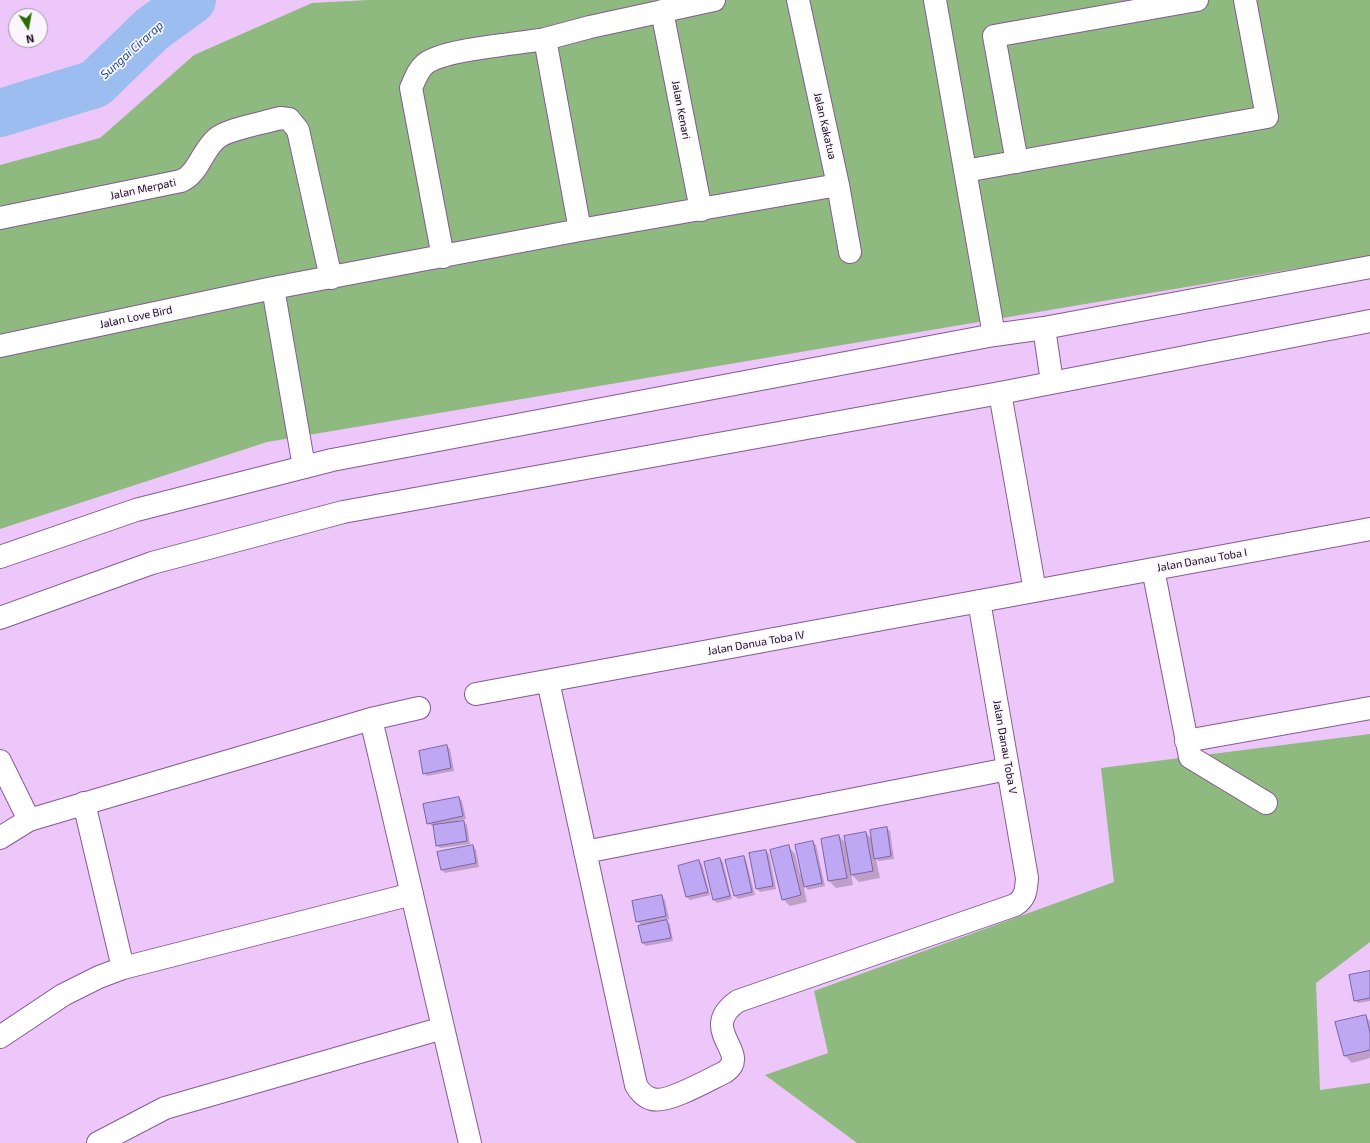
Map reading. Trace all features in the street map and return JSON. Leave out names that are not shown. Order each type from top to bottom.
[{"type":"street","points":[[442,257],[411,88],[416,76],[424,64],[435,58],[545,39],[714,0]]},
{"type":"street","name":"Jalan Kakatua","points":[[798,0],[838,185],[850,252]]},
{"type":"street","points":[[935,0],[994,335]]},
{"type":"street","points":[[1017,162],[994,36],[1197,0]]},
{"type":"street","points":[[965,171],[1266,117],[1245,0]]},
{"type":"street","name":"Jalan Kenari","points":[[662,11],[701,210]]},
{"type":"street","points":[[545,39],[580,230]]},
{"type":"street","name":"Jalan Merpati","points":[[0,218],[181,181],[191,174],[212,143],[223,134],[280,118],[289,119],[298,130],[331,278]]},
{"type":"street","name":"Jalan Love Bird","points":[[0,346],[273,288],[580,230],[838,185]]},
{"type":"street","points":[[0,557],[136,510],[332,460],[994,335],[1044,328],[1370,267]]},
{"type":"street","points":[[273,288],[304,467]]},
{"type":"street","points":[[0,618],[152,562],[343,512],[1000,393],[1370,321]]},
{"type":"street","points":[[1044,328],[1052,382]]},
{"type":"street","points":[[1000,393],[1035,591]]},
{"type":"street","name":"Jalan Danau Toba I","points":[[1035,591],[1370,529]]},
{"type":"street","points":[[1153,569],[1190,757],[1266,803]]},
{"type":"street","name":"Jalan Danua Toba IV","points":[[476,694],[1035,591]]},
{"type":"street","name":"Jalan Danau Toba V","points":[[585,852],[636,1084],[639,1090],[652,1100],[666,1099],[725,1072],[731,1067],[734,1058],[721,1024],[722,1018],[727,1011],[738,1001],[1015,905],[1022,901],[1026,892],[1027,878],[979,601]]},
{"type":"street","points":[[548,681],[585,852],[1008,769]]},
{"type":"street","points":[[0,838],[29,820],[371,719],[419,708]]},
{"type":"street","points":[[1186,741],[1370,708]]},
{"type":"street","points":[[371,719],[470,1143]]},
{"type":"street","points":[[0,761],[29,820]]},
{"type":"street","points":[[84,803],[123,968]]},
{"type":"street","points":[[0,1037],[63,995],[99,977],[123,968],[412,894]]},
{"type":"street","points":[[98,1143],[165,1108],[443,1028]]},
{"type":"green space","points":[[369,0],[1370,0],[1370,256],[267,442],[0,529],[0,165],[100,138],[194,55],[312,3]]},
{"type":"green space","points":[[1370,734],[1370,942],[1316,983],[1320,1090],[1370,1083],[1370,1143],[857,1143],[765,1075],[828,1053],[814,991],[1114,882],[1101,768]]},
{"type":"building","points":[[447,745],[451,768],[423,774],[419,751]]},
{"type":"building","points":[[459,797],[463,816],[427,824],[423,804]]},
{"type":"building","points":[[464,821],[467,841],[436,846],[433,825]]},
{"type":"building","points":[[887,827],[891,856],[874,859],[870,830]]},
{"type":"building","points":[[866,832],[873,871],[851,875],[844,836]]},
{"type":"building","points":[[839,835],[847,878],[828,881],[821,839]]},
{"type":"building","points":[[813,841],[822,883],[804,887],[795,845]]},
{"type":"building","points":[[473,845],[476,863],[441,870],[437,852]]},
{"type":"building","points":[[789,845],[801,895],[782,900],[770,850]]},
{"type":"building","points":[[766,850],[773,886],[756,889],[749,853]]},
{"type":"building","points":[[744,856],[752,892],[734,896],[725,860]]},
{"type":"building","points":[[720,858],[730,896],[713,900],[704,862]]},
{"type":"building","points":[[699,860],[708,892],[686,897],[678,866]]},
{"type":"building","points":[[662,895],[666,916],[636,922],[632,901]]},
{"type":"building","points":[[667,920],[671,938],[642,943],[638,926]]},
{"type":"building","points":[[1370,971],[1370,998],[1354,1001],[1349,975]]},
{"type":"building","points":[[1366,1015],[1370,1033],[1370,1050],[1344,1056],[1335,1022]]},
{"type":"waterway","name":"Sungai Cirarap","points":[[0,113],[95,84],[152,29],[192,0]]}]
